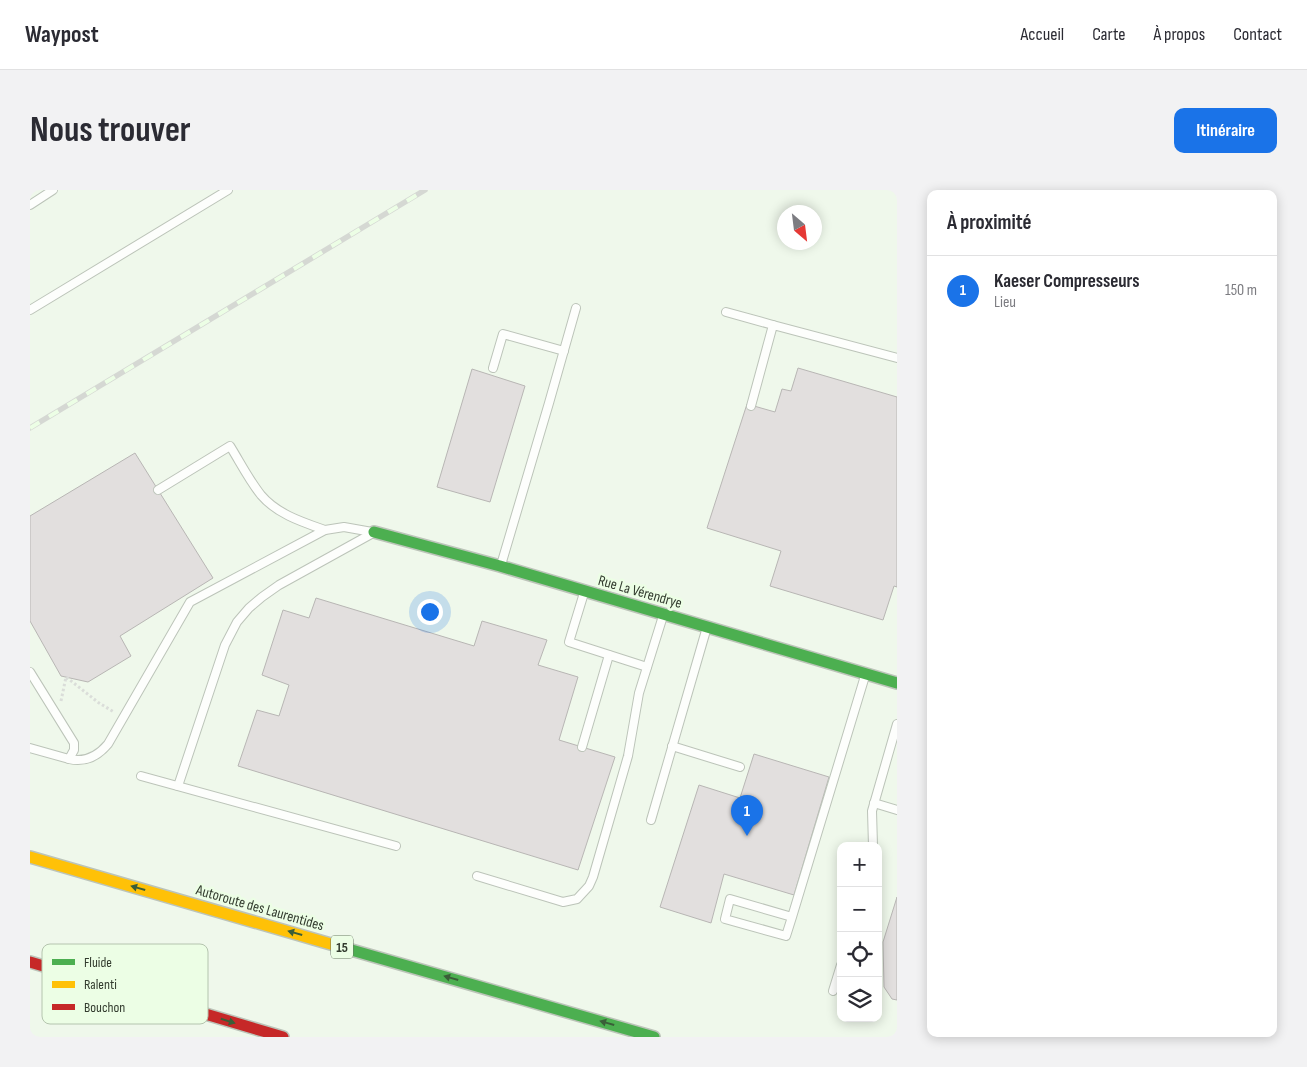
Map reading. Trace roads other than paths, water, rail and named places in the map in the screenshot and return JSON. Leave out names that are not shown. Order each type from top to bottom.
[{"type":"main road","name":"Rue La Vérendrye","points":[[374,532],[500,566],[897,682]]},
{"type":"main road","name":"Autoroute des Laurentides","points":[[30,857],[654,1037]]},
{"type":"main road","points":[[30,962],[42,966]]},
{"type":"main road","points":[[208,1015],[282,1037]]},
{"type":"lane","points":[[30,204],[53,190]]},
{"type":"lane","points":[[30,310],[228,190]]},
{"type":"lane","points":[[500,566],[576,308]]},
{"type":"lane","points":[[726,312],[897,358]]},
{"type":"lane","points":[[751,406],[773,325]]},
{"type":"lane","points":[[493,368],[503,334],[564,350]]},
{"type":"lane","points":[[158,490],[230,446],[261,495],[268,502],[292,518],[325,530]]},
{"type":"lane","points":[[30,748],[77,761],[93,758],[108,744],[190,602],[325,530],[344,527],[374,532]]},
{"type":"lane","points":[[178,786],[225,645],[237,622],[249,608],[273,589],[374,532]]},
{"type":"lane","points":[[585,591],[569,642],[647,667]]},
{"type":"lane","points":[[477,876],[563,902],[577,899],[589,886],[598,862],[628,756],[639,693],[664,615]]},
{"type":"lane","points":[[650,820],[706,627]]},
{"type":"lane","points":[[582,747],[609,655]]},
{"type":"lane","points":[[30,672],[74,743],[74,750],[69,759]]},
{"type":"lane","points":[[792,917],[730,899],[725,919],[786,936],[792,917],[865,674]]},
{"type":"lane","points":[[873,842],[872,811],[897,724]]},
{"type":"lane","points":[[672,746],[740,767]]},
{"type":"lane","points":[[140,776],[396,846]]},
{"type":"lane","points":[[874,803],[897,810]]},
{"type":"lane","points":[[833,991],[837,977]]},
{"type":"railway","points":[[30,428],[425,190]]},
{"type":"place","name":"Kaeser Compresseurs","points":[[747,836]]}]
